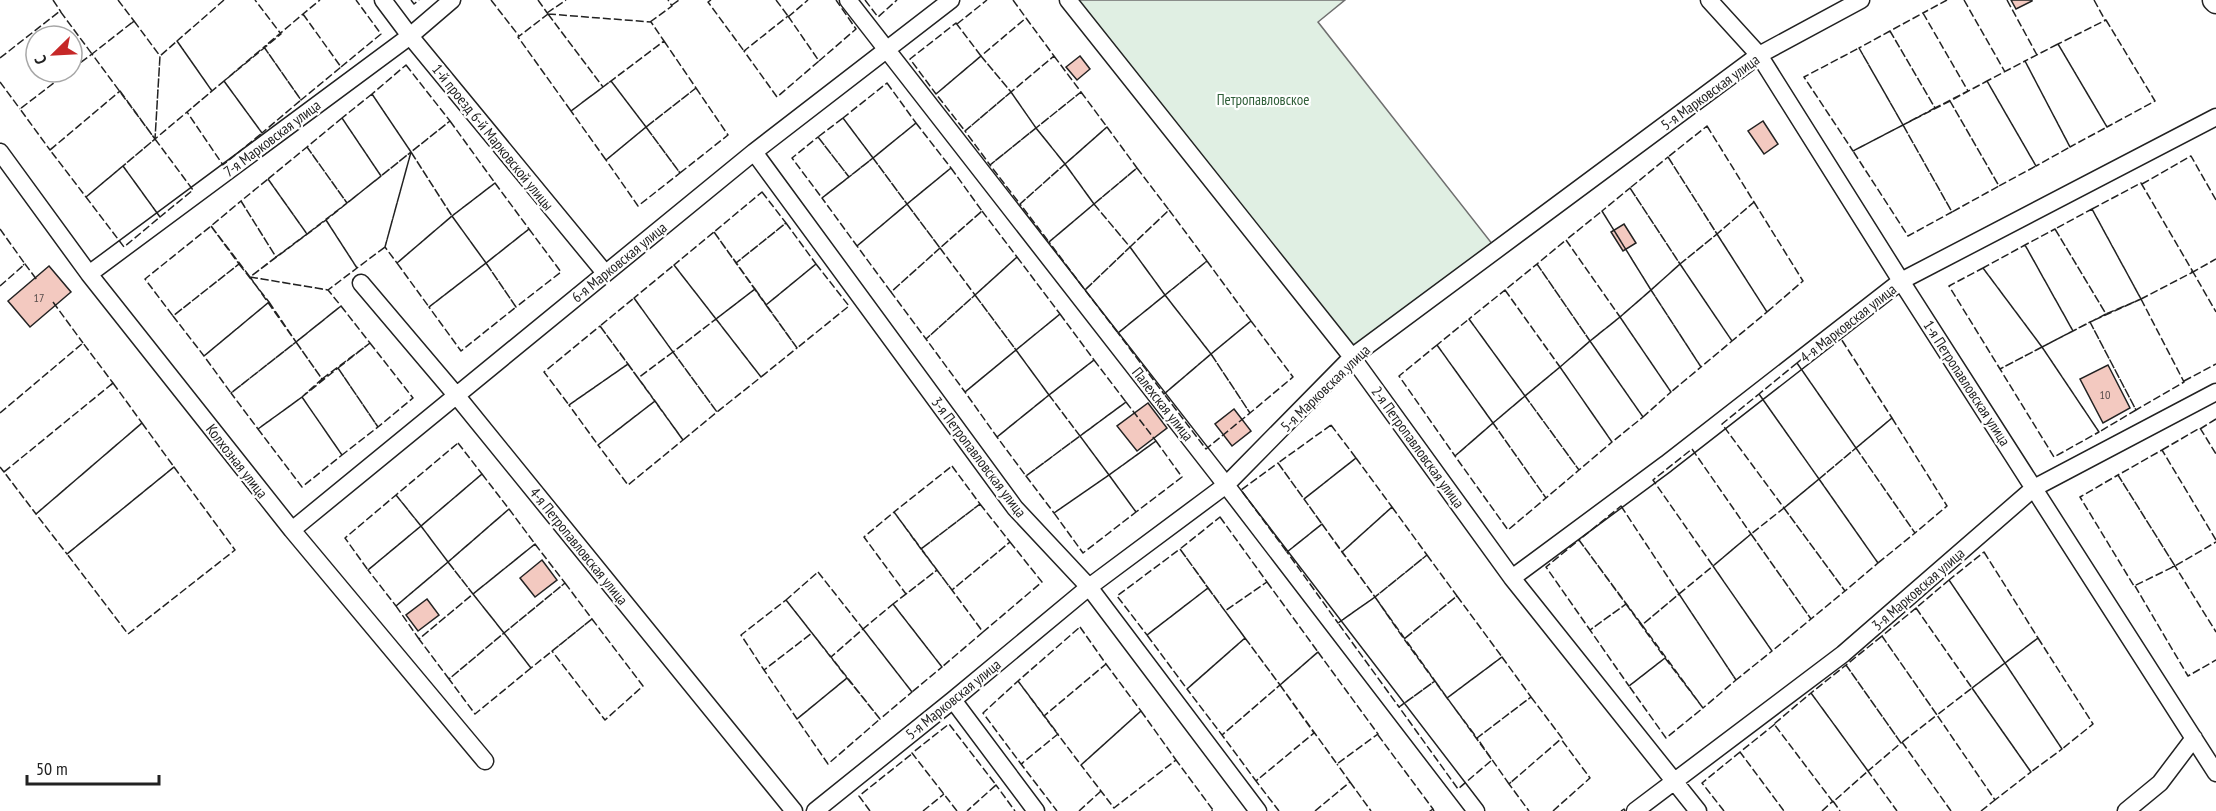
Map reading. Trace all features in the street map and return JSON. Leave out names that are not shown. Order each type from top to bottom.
[{"type":"street","name":"1-й проезд 6-й Марковской улицы","points":[[383,0],[604,273]]},
{"type":"street","name":"7-я Марковская улица","points":[[89,274],[410,36],[452,0]]},
{"type":"street","name":"Палехская улица","points":[[848,0],[1226,485],[1476,811]]},
{"type":"street","name":"6-я Марковская улица","points":[[292,530],[754,152],[951,0]]},
{"type":"street","name":"2-я Петропавловская улица","points":[[1068,0],[1352,357],[1512,578],[1698,811]]},
{"type":"street","name":"1-я Петропавловская улица","points":[[1709,0],[1760,55],[1901,281],[2216,773]]},
{"type":"street","name":"5-я Марковская улица","points":[[815,811],[1089,587],[1226,485],[1352,357],[1760,55],[1861,0]]},
{"type":"street","name":"4-я Марковская улица","points":[[1512,578],[1675,457],[1901,281],[2216,117]]},
{"type":"street","name":"Колхозная улица","points":[[0,152],[89,274],[292,530],[485,760]]},
{"type":"street","name":"3-я Петропавловская улица","points":[[754,152],[1015,508],[1089,587],[1258,811]]},
{"type":"street","name":"4-я Петропавловская улица","points":[[361,283],[456,395],[794,811]]},
{"type":"street","name":"3-я Марковская улица","points":[[1635,811],[1843,654],[2034,488],[2216,392]]},
{"type":"street","points":[[953,700],[1036,811]]},
{"type":"street","points":[[2126,811],[2160,783],[2194,738]]},
{"type":"green space","name":"Петропавловское","points":[[1068,0],[1345,0],[1318,22],[1497,250],[1352,357]]},
{"type":"building","points":[[2011,0],[2032,0],[2032,1],[2016,9]]},
{"type":"building","points":[[1080,56],[1090,69],[1077,80],[1066,67]]},
{"type":"building","points":[[1763,121],[1778,144],[1764,154],[1748,131]]},
{"type":"building","points":[[1624,224],[1636,243],[1623,251],[1611,232]]},
{"type":"building","points":[[49,266],[71,292],[30,327],[8,301]]},
{"type":"building","points":[[2108,365],[2130,408],[2103,423],[2080,379]]},
{"type":"building","points":[[1148,403],[1167,428],[1137,451],[1117,426]]},
{"type":"building","points":[[1234,409],[1251,431],[1232,446],[1215,424]]},
{"type":"building","points":[[542,560],[557,580],[535,597],[520,578]]},
{"type":"building","points":[[427,599],[439,615],[418,631],[406,615]]},
{"type":"fence","points":[[53,0],[61,12]]},
{"type":"fence","points":[[118,0],[134,21],[132,23]]},
{"type":"fence","points":[[224,0],[177,41],[212,91],[281,34],[255,0]]},
{"type":"fence","points":[[304,16],[303,14],[320,0]]},
{"type":"fence","points":[[341,67],[381,34],[356,0]]},
{"type":"fence","points":[[411,0],[414,4],[419,0]]},
{"type":"fence","points":[[491,0],[519,36]]},
{"type":"fence","points":[[538,0],[548,14]]},
{"type":"fence","points":[[547,13],[566,0]]},
{"type":"fence","points":[[650,22],[672,6],[668,0]]},
{"type":"fence","points":[[672,5],[679,0]]},
{"type":"fence","points":[[711,0],[708,2],[744,51],[746,50]]},
{"type":"fence","points":[[776,0],[788,16],[786,18]]},
{"type":"fence","points":[[788,17],[808,0]]},
{"type":"fence","points":[[819,61],[856,29],[836,0]]},
{"type":"fence","points":[[865,0],[878,17],[897,0]]},
{"type":"fence","points":[[957,24],[987,0]]},
{"type":"fence","points":[[1013,0],[1026,18]]},
{"type":"fence","points":[[1924,15],[1923,13],[1947,0]]},
{"type":"fence","points":[[1964,0],[2005,72]]},
{"type":"fence","points":[[2007,0],[2037,55]]},
{"type":"fence","points":[[2094,0],[2105,20]]},
{"type":"fence","points":[[0,58],[60,11],[91,55]]},
{"type":"fence","points":[[1923,13],[1968,91],[1935,108],[1890,31],[1923,13]]},
{"type":"fence","points":[[303,14],[341,67],[301,100],[264,47],[303,14]]},
{"type":"fence","points":[[548,14],[651,22],[664,41],[603,87],[548,14]]},
{"type":"fence","points":[[548,14],[603,87],[571,111],[518,37],[548,14]]},
{"type":"fence","points":[[788,16],[819,61],[777,97],[744,51],[788,16]]},
{"type":"fence","points":[[1026,18],[1054,56],[1011,92],[981,56],[1026,18]]},
{"type":"fence","points":[[2106,20],[2155,101],[2107,127],[2058,44],[2106,20]]},
{"type":"fence","points":[[134,21],[160,56],[155,139],[92,54],[134,21]]},
{"type":"fence","points":[[956,23],[981,56],[936,94],[910,59],[956,23]]},
{"type":"fence","points":[[1890,31],[1935,108],[1903,125],[1859,48],[1890,31]]},
{"type":"fence","points":[[177,41],[212,91],[155,139],[160,56],[177,41]]},
{"type":"fence","points":[[664,41],[696,88],[646,127],[611,81],[664,41]]},
{"type":"fence","points":[[2058,44],[2107,127],[2070,147],[2025,61],[2058,44]]},
{"type":"fence","points":[[264,47],[301,100],[262,133],[224,81],[264,47]]},
{"type":"fence","points":[[1859,48],[1903,125],[1853,151],[1804,77],[1859,48]]},
{"type":"fence","points":[[84,60],[92,54]]},
{"type":"fence","points":[[981,56],[1011,92],[965,131],[936,94],[981,56]]},
{"type":"fence","points":[[1054,56],[1081,92],[1036,128],[1011,92],[1054,56]]},
{"type":"fence","points":[[2025,61],[2070,147],[2036,166],[1987,81],[2025,61]]},
{"type":"fence","points":[[406,65],[450,121],[411,152],[372,94],[406,65]]},
{"type":"fence","points":[[224,81],[262,133],[223,165],[187,112],[224,81]]},
{"type":"fence","points":[[611,81],[646,127],[606,160],[571,111],[611,81]]},
{"type":"fence","points":[[1987,81],[2036,166],[1999,186],[1950,101],[1987,81]]},
{"type":"fence","points":[[0,82],[20,109]]},
{"type":"fence","points":[[887,83],[916,123],[873,158],[843,118],[887,83]]},
{"type":"fence","points":[[52,84],[20,109],[50,150],[52,148]]},
{"type":"fence","points":[[696,88],[728,135],[680,173],[646,127],[696,88]]},
{"type":"fence","points":[[120,91],[155,139],[86,197],[50,150],[120,91]]},
{"type":"fence","points":[[1011,92],[1036,128],[990,165],[965,131],[1011,92]]},
{"type":"fence","points":[[1081,92],[1107,127],[1065,164],[1036,128],[1081,92]]},
{"type":"fence","points":[[372,94],[411,152],[381,176],[342,118],[372,94]]},
{"type":"fence","points":[[1950,101],[1999,186],[1952,212],[1903,125],[1950,101]]},
{"type":"fence","points":[[342,118],[381,176],[347,203],[307,147],[342,118]]},
{"type":"fence","points":[[843,118],[873,158],[849,177],[818,137],[843,118]]},
{"type":"fence","points":[[450,121],[495,183],[452,216],[411,152],[450,121]]},
{"type":"fence","points":[[916,123],[951,168],[907,204],[873,158],[916,123]]},
{"type":"fence","points":[[1903,125],[1952,212],[1908,236],[1853,151],[1903,125]]},
{"type":"fence","points":[[1707,126],[1754,202],[1717,234],[1668,157],[1707,126]]},
{"type":"fence","points":[[646,127],[680,173],[638,206],[606,160],[646,127]]},
{"type":"fence","points":[[1107,127],[1137,168],[1094,204],[1065,164],[1107,127]]},
{"type":"fence","points":[[1036,128],[1065,164],[1020,204],[990,165],[1036,128]]},
{"type":"fence","points":[[818,137],[849,177],[822,198],[792,158],[818,137]]},
{"type":"fence","points":[[155,139],[193,190],[160,217],[123,166],[155,139]]},
{"type":"fence","points":[[307,147],[347,203],[307,234],[268,179],[307,147]]},
{"type":"fence","points":[[411,152],[385,247],[357,268],[326,220],[411,152]]},
{"type":"fence","points":[[411,152],[452,216],[397,263],[385,247],[411,152]]},
{"type":"fence","points":[[2142,184],[2191,156],[2216,200]]},
{"type":"fence","points":[[1668,157],[1717,234],[1680,264],[1630,188],[1668,157]]},
{"type":"fence","points":[[873,158],[907,204],[857,246],[822,198],[873,158]]},
{"type":"fence","points":[[1065,164],[1094,204],[1049,242],[1020,204],[1065,164]]},
{"type":"fence","points":[[123,166],[160,217],[124,247],[86,197],[123,166]]},
{"type":"fence","points":[[951,168],[982,211],[940,248],[907,204],[951,168]]},
{"type":"fence","points":[[1137,168],[1169,210],[1130,247],[1094,204],[1137,168]]},
{"type":"fence","points":[[268,179],[307,234],[276,257],[241,201],[268,179]]},
{"type":"fence","points":[[495,183],[529,229],[486,263],[452,216],[495,183]]},
{"type":"fence","points":[[2141,183],[2193,272],[2141,299],[2092,209],[2141,183]]},
{"type":"fence","points":[[1630,188],[1680,264],[1651,290],[1602,211],[1630,188]]},
{"type":"fence","points":[[762,192],[786,223],[736,263],[714,232],[762,192]]},
{"type":"fence","points":[[241,201],[276,257],[250,277],[211,226],[241,201]]},
{"type":"fence","points":[[1754,202],[1803,281],[1767,312],[1717,234],[1754,202]]},
{"type":"fence","points":[[907,204],[940,248],[891,292],[857,246],[907,204]]},
{"type":"fence","points":[[1094,204],[1130,247],[1085,290],[1049,242],[1094,204]]},
{"type":"fence","points":[[2092,209],[2141,299],[2106,314],[2055,229],[2092,209]]},
{"type":"fence","points":[[1169,210],[1207,261],[1165,295],[1130,247],[1169,210]]},
{"type":"fence","points":[[982,211],[1017,257],[975,295],[940,248],[982,211]]},
{"type":"fence","points":[[1602,211],[1651,290],[1620,317],[1566,240],[1602,211]]},
{"type":"fence","points":[[452,216],[486,263],[429,307],[397,263],[452,216]]},
{"type":"fence","points":[[326,220],[357,268],[328,290],[250,277],[326,220]]},
{"type":"fence","points":[[786,223],[816,264],[766,305],[736,263],[786,223]]},
{"type":"fence","points":[[211,226],[239,264],[173,316],[145,279],[211,226]]},
{"type":"fence","points":[[0,229],[25,264],[23,265]]},
{"type":"fence","points":[[529,229],[561,272],[516,307],[486,263],[529,229]]},
{"type":"fence","points":[[2055,229],[2106,314],[2073,331],[2025,245],[2055,229]]},
{"type":"fence","points":[[714,232],[755,289],[716,319],[674,265],[714,232]]},
{"type":"fence","points":[[1717,234],[1767,312],[1732,341],[1680,264],[1717,234]]},
{"type":"fence","points":[[1566,240],[1620,317],[1590,341],[1537,264],[1566,240]]},
{"type":"fence","points":[[2025,245],[2073,331],[2042,347],[1983,268],[2025,245]]},
{"type":"fence","points":[[1130,247],[1165,295],[1118,333],[1085,290],[1130,247]]},
{"type":"fence","points":[[940,248],[975,295],[926,339],[891,292],[940,248]]},
{"type":"fence","points":[[1017,257],[1060,314],[1016,350],[975,295],[1017,257]]},
{"type":"fence","points":[[2192,270],[2193,272],[2216,259]]},
{"type":"fence","points":[[1207,261],[1251,321],[1211,354],[1165,295],[1207,261]]},
{"type":"fence","points":[[486,263],[516,307],[461,351],[429,307],[486,263]]},
{"type":"fence","points":[[0,286],[25,264],[37,280]]},
{"type":"fence","points":[[239,264],[269,302],[204,356],[173,316],[239,264]]},
{"type":"fence","points":[[816,264],[849,306],[797,348],[766,305],[816,264]]},
{"type":"fence","points":[[1537,264],[1590,341],[1560,367],[1505,290],[1537,264]]},
{"type":"fence","points":[[1680,264],[1732,341],[1701,367],[1651,290],[1680,264]]},
{"type":"fence","points":[[674,265],[716,319],[673,352],[634,298],[674,265]]},
{"type":"fence","points":[[1983,268],[2042,347],[2000,369],[1949,286],[1983,268]]},
{"type":"fence","points":[[2191,272],[2216,312]]},
{"type":"fence","points":[[250,277],[328,290],[341,306],[296,342],[250,277]]},
{"type":"fence","points":[[755,289],[797,348],[761,377],[716,319],[755,289]]},
{"type":"fence","points":[[1505,290],[1560,367],[1525,396],[1469,319],[1505,290]]},
{"type":"fence","points":[[1651,290],[1701,367],[1671,392],[1620,317],[1651,290]]},
{"type":"fence","points":[[975,295],[1016,350],[965,392],[926,339],[975,295]]},
{"type":"fence","points":[[1165,295],[1211,354],[1164,394],[1118,333],[1165,295]]},
{"type":"fence","points":[[634,298],[673,352],[638,378],[600,326],[634,298]]},
{"type":"fence","points":[[2141,299],[2184,382],[2136,410],[2090,322],[2141,299]]},
{"type":"fence","points":[[53,302],[83,343]]},
{"type":"fence","points":[[269,302],[296,342],[231,393],[204,356],[269,302]]},
{"type":"fence","points":[[341,306],[370,343],[322,379],[296,342],[341,306]]},
{"type":"fence","points":[[1060,314],[1094,360],[1049,395],[1016,350],[1060,314]]},
{"type":"fence","points":[[1620,317],[1671,392],[1643,417],[1590,341],[1620,317]]},
{"type":"fence","points":[[716,319],[761,377],[717,412],[673,352],[716,319]]},
{"type":"fence","points":[[1469,319],[1525,396],[1493,423],[1437,345],[1469,319]]},
{"type":"fence","points":[[1251,321],[1293,377],[1250,413],[1211,354],[1251,321]]},
{"type":"fence","points":[[2090,322],[2136,410],[2099,432],[2042,347],[2090,322]]},
{"type":"fence","points":[[600,326],[628,364],[569,405],[544,372],[600,326]]},
{"type":"fence","points":[[1836,331],[1892,418],[1856,448],[1797,363],[1836,331]]},
{"type":"fence","points":[[1590,341],[1643,417],[1612,442],[1560,367],[1590,341]]},
{"type":"fence","points":[[296,342],[322,379],[302,397],[258,429],[231,393],[296,342]]},
{"type":"fence","points":[[0,413],[83,343],[113,383],[111,385]]},
{"type":"fence","points":[[370,343],[413,398],[378,427],[338,368],[370,343]]},
{"type":"fence","points":[[1437,345],[1493,423],[1455,456],[1399,376],[1437,345]]},
{"type":"fence","points":[[2042,347],[2099,432],[2054,457],[2000,369],[2042,347]]},
{"type":"fence","points":[[1016,350],[1049,395],[997,437],[965,392],[1016,350]]},
{"type":"fence","points":[[673,352],[717,412],[683,440],[638,378],[673,352]]},
{"type":"fence","points":[[1211,354],[1250,413],[1206,449],[1164,394],[1211,354]]},
{"type":"fence","points":[[1094,360],[1126,402],[1080,436],[1049,395],[1094,360]]},
{"type":"fence","points":[[1797,363],[1856,448],[1819,479],[1759,394],[1797,363]]},
{"type":"fence","points":[[628,364],[655,401],[598,445],[569,405],[628,364]]},
{"type":"fence","points":[[2184,381],[2216,364]]},
{"type":"fence","points":[[1560,367],[1612,442],[1579,470],[1525,396],[1560,367]]},
{"type":"fence","points":[[338,368],[378,427],[342,455],[302,397],[338,368]]},
{"type":"fence","points":[[113,383],[142,423],[36,514],[4,472],[113,383]]},
{"type":"fence","points":[[1759,394],[1819,479],[1784,508],[1722,424],[1759,394]]},
{"type":"fence","points":[[1049,395],[1080,436],[1026,476],[997,437],[1049,395]]},
{"type":"fence","points":[[1525,396],[1579,470],[1546,498],[1493,423],[1525,396]]},
{"type":"fence","points":[[302,397],[342,455],[302,487],[258,429],[302,397]]},
{"type":"fence","points":[[655,401],[683,440],[628,485],[598,445],[655,401]]},
{"type":"fence","points":[[1126,402],[1156,441],[1109,475],[1080,436],[1126,402]]},
{"type":"fence","points":[[1892,418],[1947,506],[1915,533],[1856,448],[1892,418]]},
{"type":"fence","points":[[2200,429],[2216,419]]},
{"type":"fence","points":[[142,423],[174,467],[67,554],[36,514],[142,423]]},
{"type":"fence","points":[[1493,423],[1546,498],[1508,530],[1455,456],[1493,423]]},
{"type":"fence","points":[[1331,425],[1356,458],[1304,499],[1278,463],[1331,425]]},
{"type":"fence","points":[[2162,450],[2200,428],[2216,454]]},
{"type":"fence","points":[[1080,436],[1109,475],[1054,513],[1026,476],[1080,436]]},
{"type":"fence","points":[[1156,441],[1182,477],[1136,512],[1109,475],[1156,441]]},
{"type":"fence","points":[[458,443],[482,474],[421,526],[396,495],[458,443]]},
{"type":"fence","points":[[1856,448],[1915,533],[1878,563],[1819,479],[1856,448]]},
{"type":"fence","points":[[1692,449],[1751,534],[1713,566],[1653,480],[1692,449]]},
{"type":"fence","points":[[2216,540],[2162,450],[2118,475],[2175,566],[2216,542]]},
{"type":"fence","points":[[1356,458],[1392,507],[1342,552],[1304,499],[1356,458]]},
{"type":"fence","points":[[1278,463],[1322,524],[1287,552],[1241,490],[1278,463]]},
{"type":"fence","points":[[952,466],[980,504],[921,549],[894,512],[952,466]]},
{"type":"fence","points":[[0,467],[4,472],[6,470]]},
{"type":"fence","points":[[174,467],[235,550],[128,634],[67,554],[174,467]]},
{"type":"fence","points":[[482,474],[509,509],[448,562],[421,526],[482,474]]},
{"type":"fence","points":[[1109,475],[1136,512],[1083,553],[1054,513],[1109,475]]},
{"type":"fence","points":[[2118,475],[2175,566],[2134,586],[2080,497],[2118,475]]},
{"type":"fence","points":[[1819,479],[1878,563],[1845,591],[1784,508],[1819,479]]},
{"type":"fence","points":[[396,495],[421,526],[368,570],[345,538],[396,495]]},
{"type":"fence","points":[[980,504],[1010,542],[952,590],[921,549],[980,504]]},
{"type":"fence","points":[[1621,506],[1679,594],[1642,625],[1579,540],[1621,506]]},
{"type":"fence","points":[[1392,507],[1427,555],[1375,597],[1342,552],[1392,507]]},
{"type":"fence","points":[[1784,508],[1845,591],[1811,619],[1751,534],[1784,508]]},
{"type":"fence","points":[[509,509],[535,544],[473,594],[448,562],[509,509]]},
{"type":"fence","points":[[894,512],[937,570],[906,594],[864,537],[894,512]]},
{"type":"fence","points":[[1220,517],[1267,582],[1225,611],[1180,549],[1220,517]]},
{"type":"fence","points":[[1322,524],[1375,597],[1338,623],[1287,552],[1322,524]]},
{"type":"fence","points":[[421,526],[448,562],[396,606],[368,570],[421,526]]},
{"type":"fence","points":[[1751,534],[1811,619],[1772,651],[1713,566],[1751,534]]},
{"type":"fence","points":[[1579,540],[1626,604],[1590,630],[1546,567],[1579,540]]},
{"type":"fence","points":[[1010,542],[1042,582],[983,632],[952,590],[1010,542]]},
{"type":"fence","points":[[535,544],[565,583],[504,633],[473,594],[535,544]]},
{"type":"fence","points":[[1180,549],[1208,588],[1147,635],[1117,596],[1180,549]]},
{"type":"fence","points":[[1984,552],[2038,638],[2005,663],[1949,580],[1984,552]]},
{"type":"fence","points":[[1427,555],[1457,596],[1404,639],[1375,597],[1427,555]]},
{"type":"fence","points":[[448,562],[473,594],[419,639],[396,606],[448,562]]},
{"type":"fence","points":[[1713,566],[1772,651],[1736,680],[1679,594],[1713,566]]},
{"type":"fence","points":[[2172,567],[2175,566],[2216,632]]},
{"type":"fence","points":[[937,570],[983,632],[942,667],[893,604],[937,570]]},
{"type":"fence","points":[[818,572],[863,629],[831,657],[786,600],[818,572]]},
{"type":"fence","points":[[1949,580],[2005,663],[1972,688],[1916,608],[1949,580]]},
{"type":"fence","points":[[1267,582],[1318,652],[1280,685],[1225,611],[1267,582]]},
{"type":"fence","points":[[565,583],[592,619],[531,668],[504,633],[565,583]]},
{"type":"fence","points":[[2135,586],[2188,676],[2216,660]]},
{"type":"fence","points":[[1208,588],[1245,638],[1187,689],[1147,635],[1208,588]]},
{"type":"fence","points":[[473,594],[504,633],[449,679],[419,639],[473,594]]},
{"type":"fence","points":[[1679,594],[1736,680],[1703,708],[1642,625],[1679,594]]},
{"type":"fence","points":[[1457,596],[1502,657],[1447,698],[1404,639],[1457,596]]},
{"type":"fence","points":[[1375,597],[1435,681],[1399,707],[1338,623],[1375,597]]},
{"type":"fence","points":[[786,600],[812,633],[764,670],[741,635],[786,600]]},
{"type":"fence","points":[[893,604],[942,667],[912,692],[863,629],[893,604]]},
{"type":"fence","points":[[1626,604],[1665,658],[1629,686],[1590,630],[1626,604]]},
{"type":"fence","points":[[1916,608],[1972,688],[1937,715],[1882,636],[1916,608]]},
{"type":"fence","points":[[592,619],[643,686],[605,720],[552,651],[592,619]]},
{"type":"fence","points":[[1080,627],[1106,664],[1044,716],[1018,681],[1080,627]]},
{"type":"fence","points":[[863,629],[912,692],[880,719],[831,657],[863,629]]},
{"type":"fence","points":[[504,633],[531,668],[475,714],[449,679],[504,633]]},
{"type":"fence","points":[[812,633],[847,678],[797,719],[764,670],[812,633]]},
{"type":"fence","points":[[1882,636],[1937,715],[1901,743],[1846,665],[1882,636]]},
{"type":"fence","points":[[1245,638],[1280,685],[1222,735],[1187,689],[1245,638]]},
{"type":"fence","points":[[2038,638],[2093,724],[2062,749],[2005,663],[2038,638]]},
{"type":"fence","points":[[1318,652],[1378,734],[1337,764],[1280,685],[1318,652]]},
{"type":"fence","points":[[1502,657],[1531,697],[1477,738],[1447,698],[1502,657]]},
{"type":"fence","points":[[1665,658],[1703,708],[1666,738],[1629,686],[1665,658]]},
{"type":"fence","points":[[2005,663],[2062,749],[2031,772],[1972,688],[2005,663]]},
{"type":"fence","points":[[1106,664],[1141,711],[1081,765],[1044,716],[1106,664]]},
{"type":"fence","points":[[1846,665],[1901,743],[1868,771],[1811,693],[1846,665]]},
{"type":"fence","points":[[847,678],[880,719],[828,764],[797,719],[847,678]]},
{"type":"fence","points":[[1018,681],[1058,734],[1021,764],[983,713],[1018,681]]},
{"type":"fence","points":[[1435,681],[1492,760],[1458,789],[1399,707],[1435,681]]},
{"type":"fence","points":[[1280,685],[1314,733],[1256,781],[1222,735],[1280,685]]},
{"type":"fence","points":[[1972,688],[2031,772],[1995,800],[1937,715],[1972,688]]},
{"type":"fence","points":[[1811,693],[1868,771],[1833,802],[1774,724],[1811,693]]},
{"type":"fence","points":[[1531,697],[1562,738],[1509,784],[1477,738],[1531,697]]},
{"type":"fence","points":[[1141,711],[1176,760],[1114,808],[1081,765],[1141,711]]},
{"type":"fence","points":[[957,811],[912,753],[949,724],[996,785],[967,811]]},
{"type":"fence","points":[[1775,724],[1740,752],[1784,811]]},
{"type":"fence","points":[[1378,735],[1433,809],[1430,811],[1433,809],[1434,811]]},
{"type":"fence","points":[[1553,811],[1590,778],[1561,739]]},
{"type":"fence","points":[[1902,742],[1951,811]]},
{"type":"fence","points":[[870,811],[859,796],[913,753]]},
{"type":"fence","points":[[1724,811],[1702,783],[1741,753]]},
{"type":"fence","points":[[1175,761],[1213,811]]},
{"type":"fence","points":[[1023,763],[1021,764],[1057,811]]},
{"type":"fence","points":[[1315,811],[1350,782],[1337,764]]},
{"type":"fence","points":[[1869,770],[1897,811]]},
{"type":"fence","points":[[1258,779],[1256,781],[1279,811]]},
{"type":"fence","points":[[1350,782],[1371,811]]},
{"type":"fence","points":[[1511,782],[1509,784],[1529,811]]},
{"type":"fence","points":[[994,787],[996,785],[1015,811]]},
{"type":"fence","points":[[1079,811],[1101,791],[1099,789]]},
{"type":"fence","points":[[923,811],[944,794]]},
{"type":"fence","points":[[1981,811],[1995,800],[1994,798]]},
{"type":"fence","points":[[1833,801],[1840,811]]},
{"type":"fence","points":[[1822,811],[1833,801]]},
{"type":"fence","points":[[1621,811],[1624,809],[1625,811]]}]
